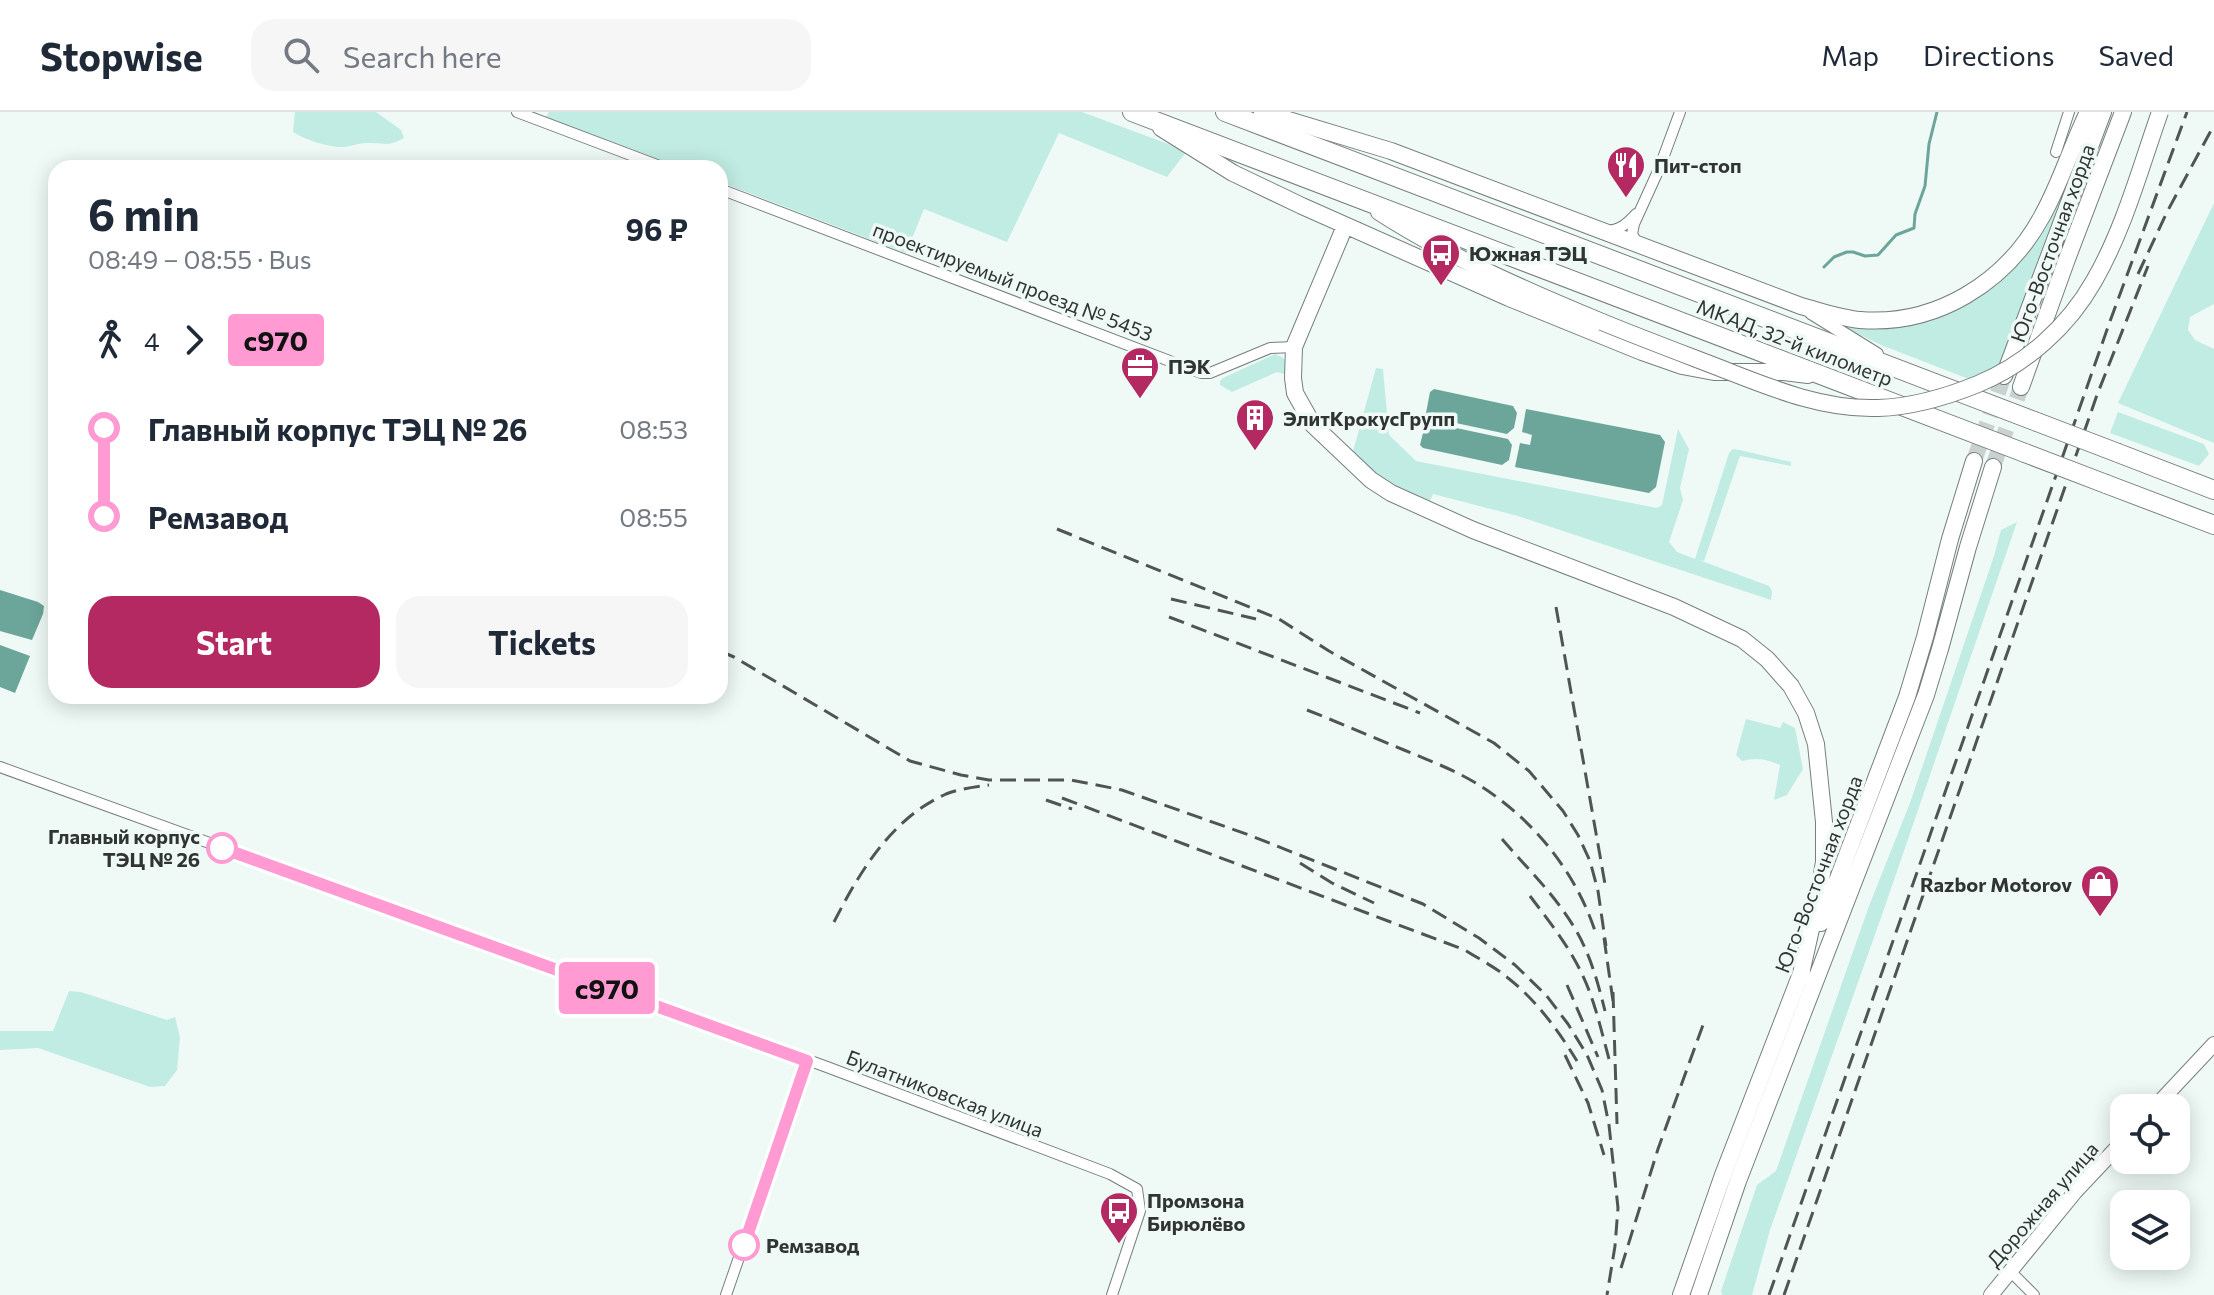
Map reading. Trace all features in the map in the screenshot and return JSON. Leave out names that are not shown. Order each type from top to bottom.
[{"type":"highway","name":"МКАД, 32-й километр","points":[[1225,112],[2214,490]]},
{"type":"highway","name":"МКАД, 32-й километр","points":[[1136,113],[2214,525]]},
{"type":"main road","points":[[1262,112],[1391,151],[1801,306],[1860,320],[1901,318],[1948,305],[1980,288],[2005,267],[2035,229],[2088,112]]},
{"type":"main road","name":"Юго-Восточная хорда","points":[[2002,381],[2103,112]]},
{"type":"main road","name":"Юго-Восточная хорда","points":[[2021,387],[2123,112]]},
{"type":"main road","points":[[1361,200],[1444,250],[1511,283],[1774,389],[1829,404],[1861,408],[1894,407],[1960,391],[2003,372],[2037,349],[2060,326],[2085,296],[2112,244],[2160,112]]},
{"type":"main road","points":[[1136,113],[1233,173],[1345,226],[1523,304],[1663,360],[1714,372],[1784,372],[1831,379]]},
{"type":"main road","points":[[1345,226],[1294,347],[1295,393],[1313,425],[1371,480],[1391,493],[1473,530],[1674,607],[1742,639],[1767,659],[1791,686],[1806,713],[1816,744],[1824,822],[1824,862],[1800,978]]},
{"type":"main road","name":"Юго-Восточная хорда","points":[[1681,1295],[1723,1175],[1907,697],[1974,461]]},
{"type":"main road","name":"Юго-Восточная хорда","points":[[1699,1295],[1738,1181],[1926,695],[1993,467]]},
{"type":"main road","points":[[2167,1094],[2214,1044]]},
{"type":"main road","name":"Дорожная улица","points":[[1991,1295],[2075,1192],[2110,1155]]},
{"type":"street","points":[[517,112],[644,160]]},
{"type":"street","points":[[1639,244],[1632,234],[1637,213],[1659,169],[1680,112]]},
{"type":"street","points":[[2056,152],[2069,112]]},
{"type":"street","name":"проектируемый проезд № 5453","points":[[728,192],[1201,373],[1210,373],[1270,348],[1294,347]]},
{"type":"street","points":[[1603,231],[1618,229],[1637,213]]},
{"type":"street","points":[[1801,306],[1907,373]]},
{"type":"street","name":"Булатниковская улица","points":[[0,767],[1110,1174],[1137,1189],[1140,1211],[1112,1295]]},
{"type":"street","points":[[726,1295],[807,1061]]},
{"type":"street","points":[[2010,1271],[2034,1295]]},
{"type":"shaded area","points":[[295,112],[376,112],[401,130],[404,138],[386,144],[364,143],[342,147],[323,144],[293,132]]},
{"type":"shaded area","points":[[549,112],[1082,112],[1187,151],[1167,177],[1059,133],[1007,242],[924,209],[906,253],[728,185],[728,160],[661,160],[546,117]]},
{"type":"shaded area","points":[[2091,126],[1992,388],[1881,345],[1840,325],[1927,321],[1959,308],[1994,285],[2014,266],[2044,224]]},
{"type":"shaded area","points":[[2214,203],[2214,304],[2190,317],[2188,330],[2195,340],[2214,349],[2214,443],[2118,403]]},
{"type":"shaded area","points":[[1275,354],[1287,363],[1288,369],[1284,374],[1277,372],[1232,392],[1220,385],[1223,378]]},
{"type":"shaded area","points":[[1376,368],[1383,369],[1389,435],[1416,461],[1657,508],[1662,505],[1678,429],[1689,449],[1680,488],[1683,500],[1669,542],[1677,552],[1695,559],[1729,453],[1733,449],[1740,450],[1791,462],[1791,466],[1740,456],[1704,561],[1699,560],[1769,586],[1771,600],[1518,516],[1433,494],[1430,501],[1375,476],[1352,455]]},
{"type":"shaded area","points":[[1434,389],[1513,406],[1517,413],[1514,428],[1507,434],[1428,417],[1430,392]]},
{"type":"shaded area","points":[[1526,409],[1660,435],[1665,442],[1656,487],[1649,493],[1515,467],[1520,443],[1530,445],[1532,435],[1522,432]]},
{"type":"shaded area","points":[[2118,412],[2204,444],[2209,454],[2199,466],[2110,433]]},
{"type":"shaded area","points":[[1428,422],[1508,439],[1512,445],[1509,460],[1502,465],[1423,448],[1420,445]]},
{"type":"shaded area","points":[[2017,522],[1770,1230],[1752,1295],[1722,1295],[1757,1185],[1776,1171],[1869,906],[1910,803],[2001,530]]},
{"type":"shaded area","points":[[0,590],[44,606],[32,640],[0,631]]},
{"type":"shaded area","points":[[0,645],[30,656],[15,693],[0,687]]},
{"type":"shaded area","points":[[1746,719],[1780,728],[1783,722],[1795,728],[1803,769],[1787,795],[1774,800],[1780,765],[1761,759],[1742,761],[1736,755]]},
{"type":"shaded area","points":[[69,991],[81,992],[167,1020],[175,1017],[180,1037],[177,1070],[165,1086],[150,1087],[38,1048],[0,1050],[0,1031],[53,1031]]},
{"type":"waterway","points":[[1824,267],[1834,257],[1847,252],[1878,255],[1896,235],[1914,228],[1915,214],[1925,186],[1929,144],[1937,112]]},
{"type":"tunnel","points":[[1974,461],[2002,381]]},
{"type":"tunnel","points":[[1993,467],[2021,387]]},
{"type":"railway","points":[[1769,1295],[2109,324],[2187,112]]},
{"type":"railway","points":[[2138,274],[2214,125]]},
{"type":"railway","points":[[1784,1295],[2097,395],[2148,266]]},
{"type":"railway","points":[[1057,529],[1279,619],[1329,651],[1494,743],[1529,771],[1563,811],[1578,835],[1590,861],[1598,891],[1606,946]]},
{"type":"railway","points":[[1171,599],[1256,619]]},
{"type":"railway","points":[[1556,607],[1605,884]]},
{"type":"railway","points":[[1169,617],[1420,713]]},
{"type":"railway","points":[[728,654],[910,761],[989,780],[1071,780],[1122,790],[1249,835],[1423,904],[1479,938],[1515,965],[1546,995],[1587,1055],[1602,1090],[1618,1208],[1607,1295]]},
{"type":"railway","points":[[1307,710],[1454,771],[1501,801],[1520,816],[1566,870],[1596,934]]},
{"type":"railway","points":[[834,922],[867,865],[909,817],[946,794],[989,785]]},
{"type":"railway","points":[[1062,798],[1465,950],[1503,974],[1528,996],[1577,1061]]},
{"type":"railway","points":[[1046,800],[1072,809]]},
{"type":"railway","points":[[1502,839],[1549,892],[1580,937],[1605,1011]]},
{"type":"railway","points":[[1300,863],[1374,903]]},
{"type":"railway","points":[[1530,896],[1565,943],[1582,974],[1609,1059]]},
{"type":"railway","points":[[1604,938],[1613,1001]]},
{"type":"railway","points":[[1567,985],[1598,1057]]},
{"type":"railway","points":[[1613,992],[1617,1124]]},
{"type":"railway","points":[[1621,1268],[1658,1149],[1703,1025]]},
{"type":"railway","points":[[1565,1055],[1588,1103],[1604,1155]]},
{"type":"bus line","name":"с970","points":[[222,848],[807,1061],[744,1245]]},
{"type":"place","name":"Пит-стоп","points":[[1626,199]]},
{"type":"place","name":"Южная ТЭЦ","points":[[1441,287]]},
{"type":"place","name":"ПЭК","points":[[1140,400]]},
{"type":"place","name":"ЭлитКрокусГрупп","points":[[1255,452]]},
{"type":"place","name":"Главный корпус ТЭЦ № 26","points":[[222,848]]},
{"type":"place","name":"Razbor Motorov","points":[[2100,918]]},
{"type":"place","name":"Ремзавод","points":[[744,1245]]},
{"type":"place","name":"Промзона Бирюлёво","points":[[1119,1245]]}]
